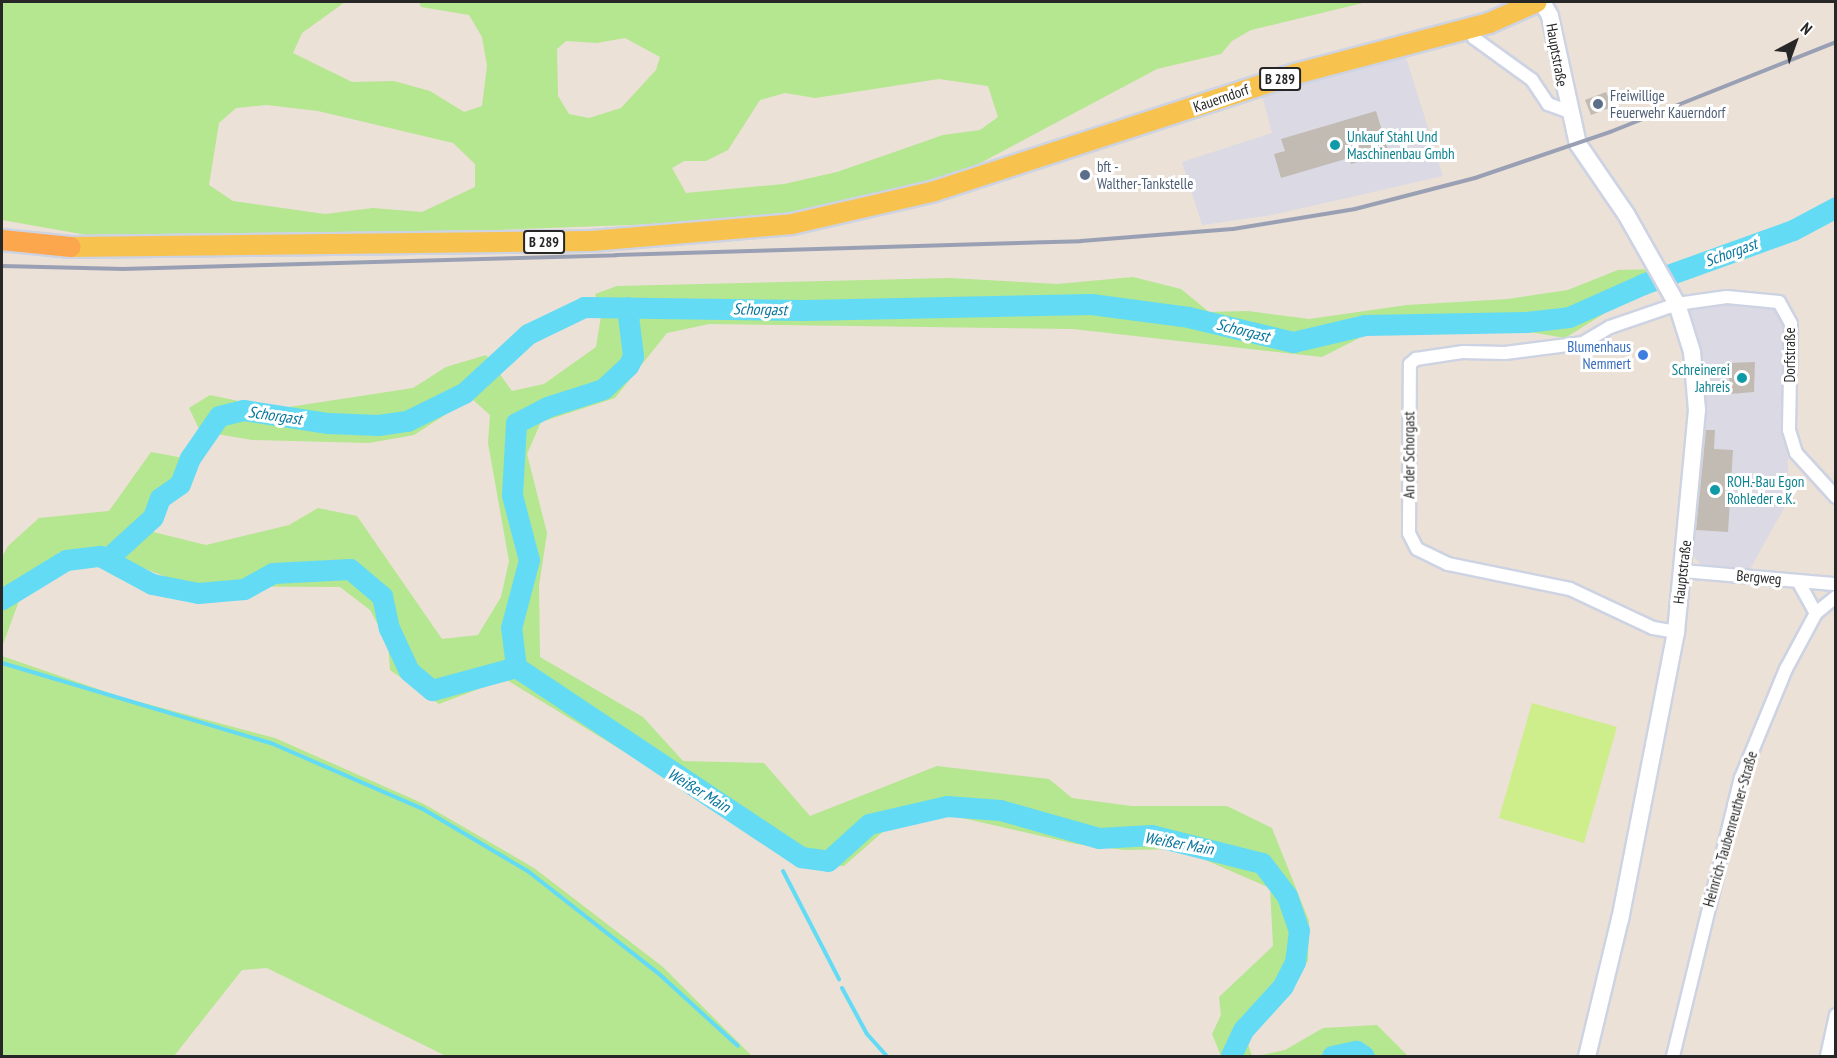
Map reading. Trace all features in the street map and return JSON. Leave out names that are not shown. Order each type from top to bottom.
[{"type":"highway","name":"B 289","points":[[2,240],[71,247]]},
{"type":"main road","name":"Kauerndorf","points":[[71,247],[591,241],[723,233],[850,213],[1009,169],[1305,71],[1471,29],[1537,2]]},
{"type":"main road","name":"Hauptstraße","points":[[1542,2],[1550,16],[1567,111],[1586,159],[1646,247],[1674,298],[1692,352],[1697,410],[1676,632],[1620,919],[1587,1056]]},
{"type":"street","name":"Hauptstraße","points":[[1471,29],[1474,38],[1532,80],[1548,104],[1556,111],[1567,111]]},
{"type":"street","name":"Dorfstraße","points":[[1674,298],[1761,298],[1779,302],[1788,312],[1789,430],[1796,453],[1836,497]]},
{"type":"street","name":"An der Schorgast","points":[[1674,298],[1610,327],[1583,343],[1416,359],[1410,364],[1409,533],[1417,549],[1431,559],[1570,589],[1653,628],[1676,632]]},
{"type":"street","name":"Bergweg","points":[[1683,571],[1836,584]]},
{"type":"street","points":[[1798,581],[1816,613]]},
{"type":"street","name":"Heinrich-Taubenreuther-Straße","points":[[1673,1056],[1741,778],[1772,699],[1816,613],[1836,597]]},
{"type":"street","points":[[1827,1056],[1836,1015]]},
{"type":"shaded area","points":[[1404,51],[1443,176],[1272,215],[1202,225],[1182,162],[1272,133],[1261,92]]},
{"type":"shaded area","points":[[1748,300],[1771,303],[1787,322],[1788,501],[1749,571],[1704,568],[1691,553],[1701,417],[1684,307]]},
{"type":"green space","points":[[2,2],[345,2],[302,33],[293,53],[352,82],[394,81],[430,91],[464,112],[482,106],[487,66],[482,37],[469,15],[421,7],[419,2],[1367,2],[1251,30],[1232,41],[1221,54],[1157,69],[958,175],[765,220],[335,236],[98,237],[2,220]],"holes":[[[625,38],[660,57],[656,70],[621,108],[589,118],[569,114],[558,96],[557,49],[566,41],[597,43]],[[939,79],[988,86],[998,117],[980,130],[943,135],[837,172],[784,184],[686,193],[672,168],[684,161],[706,161],[728,150],[760,100],[785,93],[815,98]],[[267,105],[318,111],[453,143],[475,164],[475,187],[422,212],[373,208],[325,214],[233,201],[209,185],[219,123],[236,108]]]},
{"type":"green space","points":[[1657,269],[1664,285],[1645,288],[1565,338],[1512,329],[1457,333],[1433,327],[1375,330],[1322,357],[1073,329],[709,324],[667,333],[615,398],[541,422],[527,454],[547,533],[539,586],[540,657],[643,717],[683,761],[764,763],[810,816],[937,766],[1049,779],[1072,798],[1131,806],[1227,806],[1272,828],[1309,921],[1308,961],[1246,1038],[1252,1056],[1221,1056],[1212,1034],[1221,1015],[1219,997],[1273,946],[1270,888],[1180,849],[1125,850],[1076,844],[949,815],[886,829],[844,866],[796,865],[702,799],[505,679],[439,704],[390,670],[388,643],[370,610],[340,587],[188,586],[99,550],[59,552],[23,590],[2,647],[2,557],[8,546],[39,518],[109,511],[151,452],[189,459],[133,527],[206,545],[289,525],[318,508],[357,516],[442,639],[478,635],[501,597],[509,561],[488,443],[490,415],[471,398],[414,435],[369,443],[252,440],[200,431],[189,408],[210,395],[276,409],[413,388],[446,367],[486,355],[512,391],[544,384],[596,347],[601,316],[595,294],[617,286],[950,278],[1057,284],[1133,277],[1181,289],[1209,312],[1248,311],[1309,319],[1407,305],[1508,299],[1568,290],[1618,270]]},
{"type":"green space","points":[[2,656],[121,697],[275,738],[424,804],[534,868],[663,967],[752,1056],[446,1056],[267,968],[242,970],[174,1056],[2,1056]]},
{"type":"green space","points":[[1532,703],[1617,727],[1584,843],[1499,818]]},
{"type":"green space","points":[[1377,1025],[1408,1056],[1257,1056],[1285,1050],[1323,1028]]},
{"type":"building","name":"Freiwillige Feuerwehr Kauerndorf","points":[[1606,92],[1612,107],[1591,115],[1585,100]]},
{"type":"building","name":"Unkauf Stahl Und Maschinenbau Gmbh","points":[[1376,111],[1389,153],[1351,164],[1349,158],[1281,178],[1274,154],[1285,151],[1281,139]]},
{"type":"building","name":"Schreinerei Jahreis","points":[[1755,362],[1754,392],[1730,394],[1728,363]]},
{"type":"building","name":"ROH.-Bau Egon Rohleder e.K.","points":[[1706,430],[1715,430],[1714,449],[1733,450],[1728,532],[1696,530]]},
{"type":"waterway","name":"Schorgast","points":[[107,559],[153,517],[160,498],[180,484],[190,458],[219,416],[243,410],[328,423],[378,425],[407,421],[464,393],[528,334],[584,307],[805,310],[1091,304],[1188,317],[1293,342],[1365,325],[1526,322],[1569,317],[1643,284],[1793,230],[1836,207]]},
{"type":"waterway","name":"Schorgast","points":[[516,667],[511,628],[529,560],[512,495],[516,423],[547,407],[603,389],[628,366],[633,356],[627,307]]},
{"type":"waterway","name":"Weißer Main","points":[[2,599],[66,560],[100,556],[152,584],[198,593],[244,589],[273,573],[350,569],[382,596],[389,628],[409,671],[432,690],[516,667],[801,857],[828,861],[869,824],[947,806],[1000,810],[1099,838],[1151,835],[1262,863],[1287,896],[1299,930],[1295,962],[1283,986],[1243,1030],[1231,1056]]},
{"type":"waterway","points":[[2,663],[271,743],[423,809],[529,872],[658,973],[738,1046]]},
{"type":"waterway","points":[[783,871],[839,979]]},
{"type":"waterway","points":[[842,988],[867,1034],[887,1056]]},
{"type":"waterway","name":"Weißer Main","points":[[1332,1056],[1356,1051],[1364,1056]]},
{"type":"railway","points":[[2,266],[124,269],[616,255],[1081,241],[1233,229],[1355,209],[1475,178],[1610,132],[1836,42]]},
{"type":"place","name":"Freiwillige Feuerwehr Kauerndorf","points":[[1598,104]]},
{"type":"place","name":"Unkauf Stahl Und Maschinenbau Gmbh","points":[[1335,145]]},
{"type":"place","name":"bft - Walther-Tankstelle","points":[[1085,175]]},
{"type":"place","name":"Blumenhaus Nemmert","points":[[1643,355]]},
{"type":"place","name":"Schreinerei Jahreis","points":[[1742,378]]},
{"type":"place","name":"ROH.-Bau Egon Rohleder e.K.","points":[[1715,490]]}]
